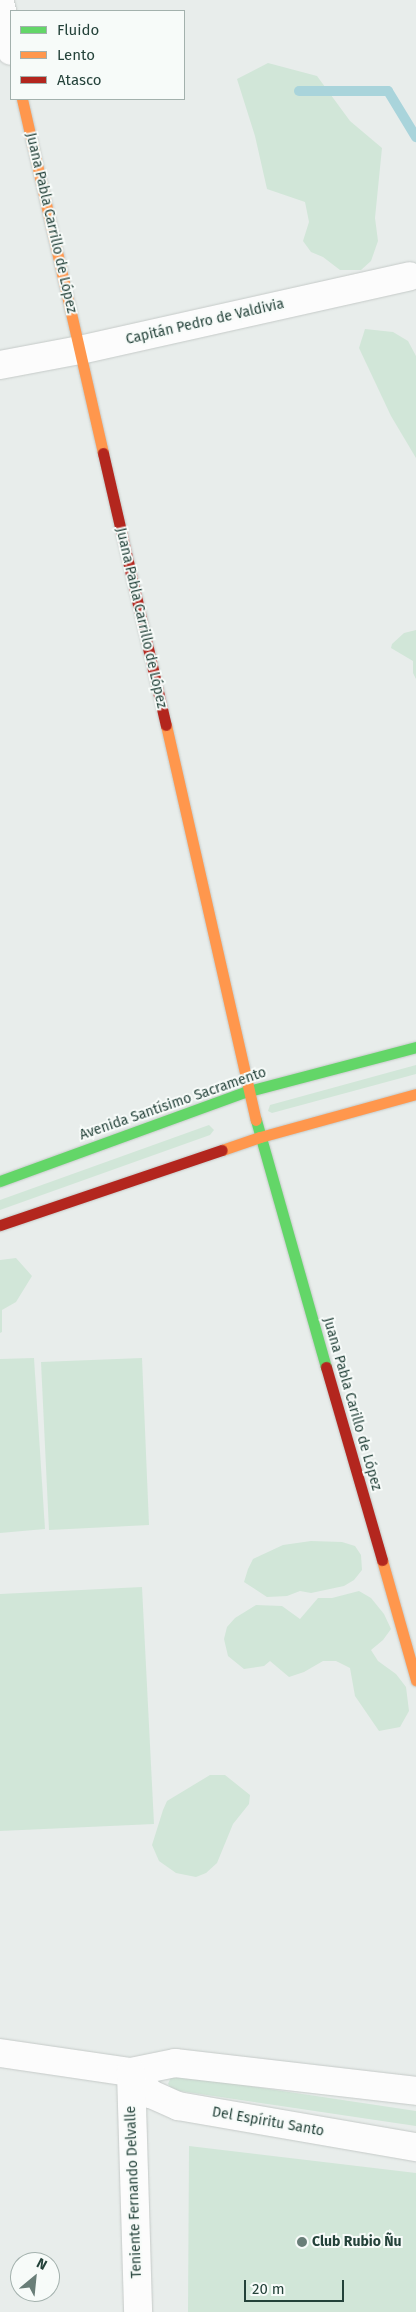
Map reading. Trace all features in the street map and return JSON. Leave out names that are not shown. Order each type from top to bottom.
[{"type":"street","points":[[0,2],[10,47]]},
{"type":"street","name":"Juana Pabla Carrillo de López","points":[[22,100],[260,1137]]},
{"type":"street","name":"Capitán Pedro de Valdivia","points":[[0,365],[80,350],[410,276]]},
{"type":"street","name":"Avenida Santísimo Sacramento","points":[[0,1181],[249,1091],[416,1047]]},
{"type":"street","points":[[0,1225],[260,1137],[416,1094]]},
{"type":"street","name":"Juana Pabla Carillo de López","points":[[260,1137],[416,1680]]},
{"type":"street","points":[[0,2053],[131,2072],[176,2063],[416,2091]]},
{"type":"street","name":"Del Espíritu Santo","points":[[131,2072],[151,2094],[178,2106],[416,2147]]},
{"type":"street","name":"Teniente Fernando Delvalle","points":[[131,2072],[138,2312]]},
{"type":"green space","points":[[268,63],[317,76],[350,121],[382,148],[375,218],[378,241],[371,261],[361,270],[340,270],[323,257],[311,252],[303,241],[309,222],[305,202],[267,189],[255,136],[237,79]]},
{"type":"green space","points":[[365,329],[393,332],[408,341],[416,356],[416,458],[391,416],[359,348]]},
{"type":"green space","points":[[416,630],[416,679],[413,673],[413,661],[391,648],[392,644],[404,633]]},
{"type":"green space","points":[[416,1065],[416,1074],[272,1113],[268,1111],[270,1105]]},
{"type":"green space","points":[[209,1125],[214,1130],[210,1135],[0,1210],[0,1200]]},
{"type":"green space","points":[[16,1258],[32,1276],[16,1302],[2,1310],[2,1332],[0,1333],[0,1260]]},
{"type":"green space","points":[[34,1358],[45,1529],[0,1533],[0,1359]]},
{"type":"green space","points":[[142,1358],[149,1525],[49,1530],[41,1362]]},
{"type":"green space","points":[[311,1541],[342,1542],[355,1546],[361,1555],[362,1570],[354,1580],[344,1586],[311,1593],[300,1591],[287,1596],[267,1597],[244,1582],[253,1559],[283,1545]]},
{"type":"green space","points":[[142,1587],[154,1824],[0,1831],[0,1594]]},
{"type":"green space","points":[[359,1591],[371,1598],[384,1614],[391,1629],[383,1640],[371,1650],[378,1661],[396,1674],[406,1687],[409,1711],[400,1727],[379,1731],[355,1696],[350,1668],[336,1661],[323,1661],[304,1672],[289,1677],[270,1661],[264,1666],[244,1669],[228,1656],[224,1639],[227,1627],[235,1618],[256,1605],[282,1606],[300,1619],[318,1598],[332,1598]]},
{"type":"green space","points":[[210,1775],[225,1775],[250,1795],[249,1804],[233,1824],[217,1863],[206,1873],[196,1877],[176,1873],[159,1861],[152,1845],[163,1810],[167,1801]]},
{"type":"green space","points":[[175,2075],[416,2111],[416,2126],[173,2090],[168,2084],[171,2077]]},
{"type":"green space","name":"Club Rubio Ñu","points":[[189,2146],[416,2173],[416,2312],[188,2312]]},
{"type":"waterway","points":[[299,91],[388,91],[416,137]]},
{"type":"traffic: fast","points":[[0,1181],[245,1092],[416,1047]]},
{"type":"traffic: fast","points":[[256,1120],[326,1367]]},
{"type":"traffic: slow","points":[[22,100],[103,453]]},
{"type":"traffic: slow","points":[[166,725],[256,1120]]},
{"type":"traffic: slow","points":[[222,1150],[260,1137],[416,1094]]},
{"type":"traffic: slow","points":[[382,1560],[416,1680]]},
{"type":"traffic: jam","points":[[103,453],[166,725]]},
{"type":"traffic: jam","points":[[0,1225],[222,1150]]},
{"type":"traffic: jam","points":[[326,1367],[382,1560]]},
{"type":"place","name":"Club Rubio Ñu","points":[[302,2242]]}]
